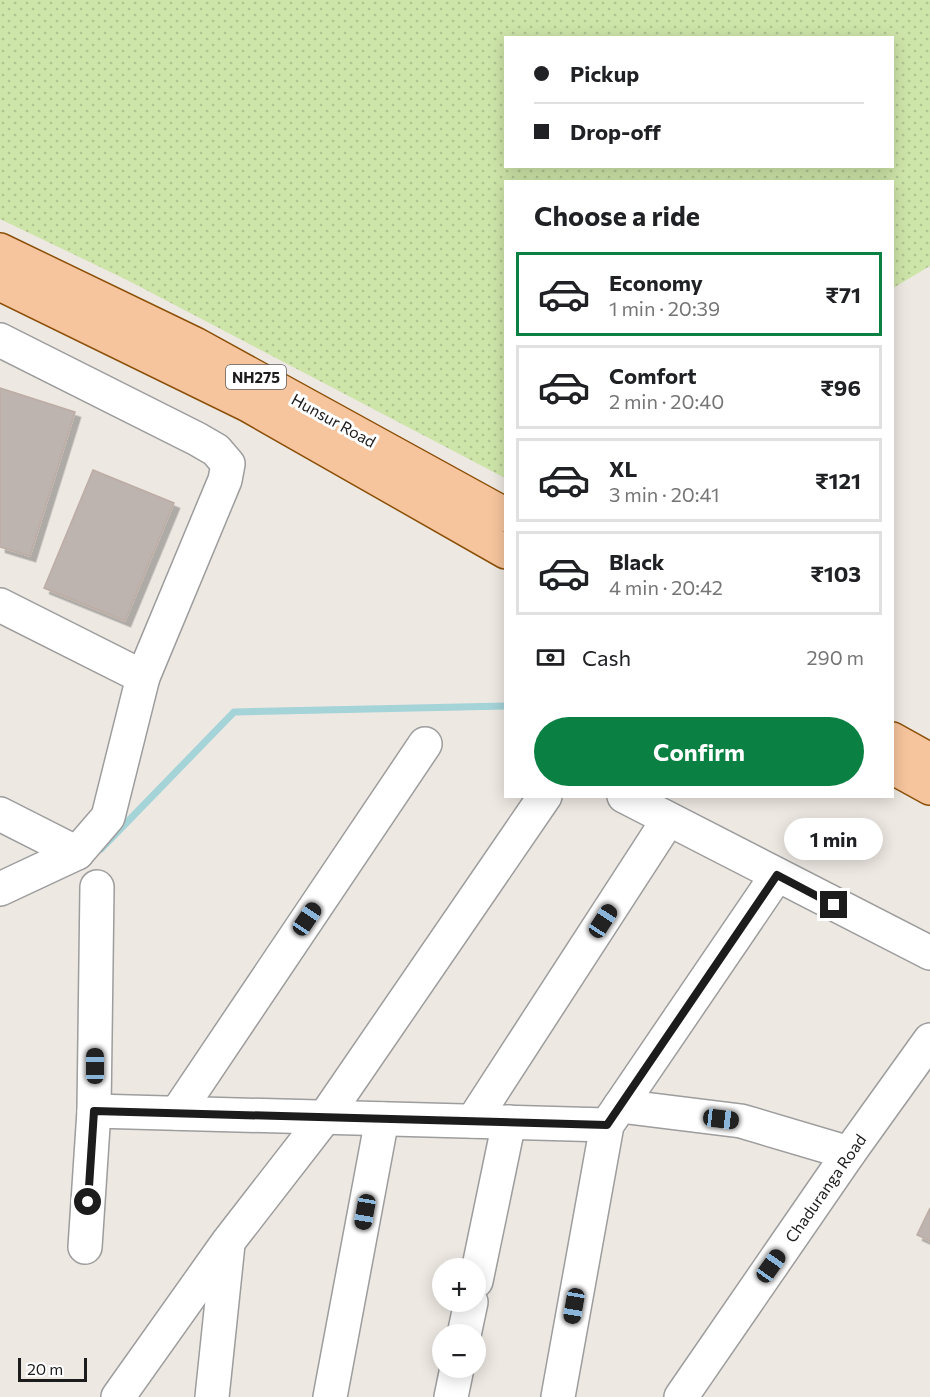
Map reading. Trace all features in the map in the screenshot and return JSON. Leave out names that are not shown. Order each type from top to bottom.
[{"type":"main road","name":"Hunsur Road","points":[[0,250],[195,344],[504,514]]},
{"type":"main road","points":[[0,284],[248,405],[504,551]]},
{"type":"main road","points":[[894,740],[930,760]]},
{"type":"main road","points":[[894,768],[930,788]]},
{"type":"street","points":[[0,340],[197,439],[216,450],[228,464],[225,480],[143,677],[108,817],[77,853],[0,889]]},
{"type":"street","points":[[0,605],[143,677]]},
{"type":"street","points":[[177,1113],[425,744]]},
{"type":"street","points":[[118,1397],[228,1242],[325,1117],[544,798]]},
{"type":"street","points":[[629,798],[664,811],[777,875],[930,954]]},
{"type":"street","points":[[473,1121],[664,811]]},
{"type":"street","points":[[0,814],[77,853]]},
{"type":"street","points":[[558,1397],[614,1116],[777,875]]},
{"type":"street","points":[[85,1247],[94,1111],[97,887]]},
{"type":"street","name":"Chaduranga Road","points":[[681,1397],[930,1040]]},
{"type":"street","points":[[94,1111],[509,1122],[614,1116],[741,1121],[849,1153]]},
{"type":"street","points":[[330,1397],[382,1119]]},
{"type":"street","points":[[481,1258],[509,1122]]},
{"type":"street","points":[[212,1397],[228,1242]]},
{"type":"street","points":[[451,1397],[456,1378]]},
{"type":"green space","points":[[0,0],[930,0],[930,266],[894,287],[894,180],[504,180],[504,477],[127,280],[0,219]]},
{"type":"building","points":[[0,388],[75,412],[30,556],[0,547]]},
{"type":"building","points":[[93,470],[174,503],[125,621],[44,588]]},
{"type":"building","points":[[930,1208],[930,1241],[917,1235]]},
{"type":"waterway","points":[[101,849],[234,712],[504,706]]},
{"type":"route","points":[[88,1202],[94,1111],[607,1125],[777,875],[834,905]]}]
